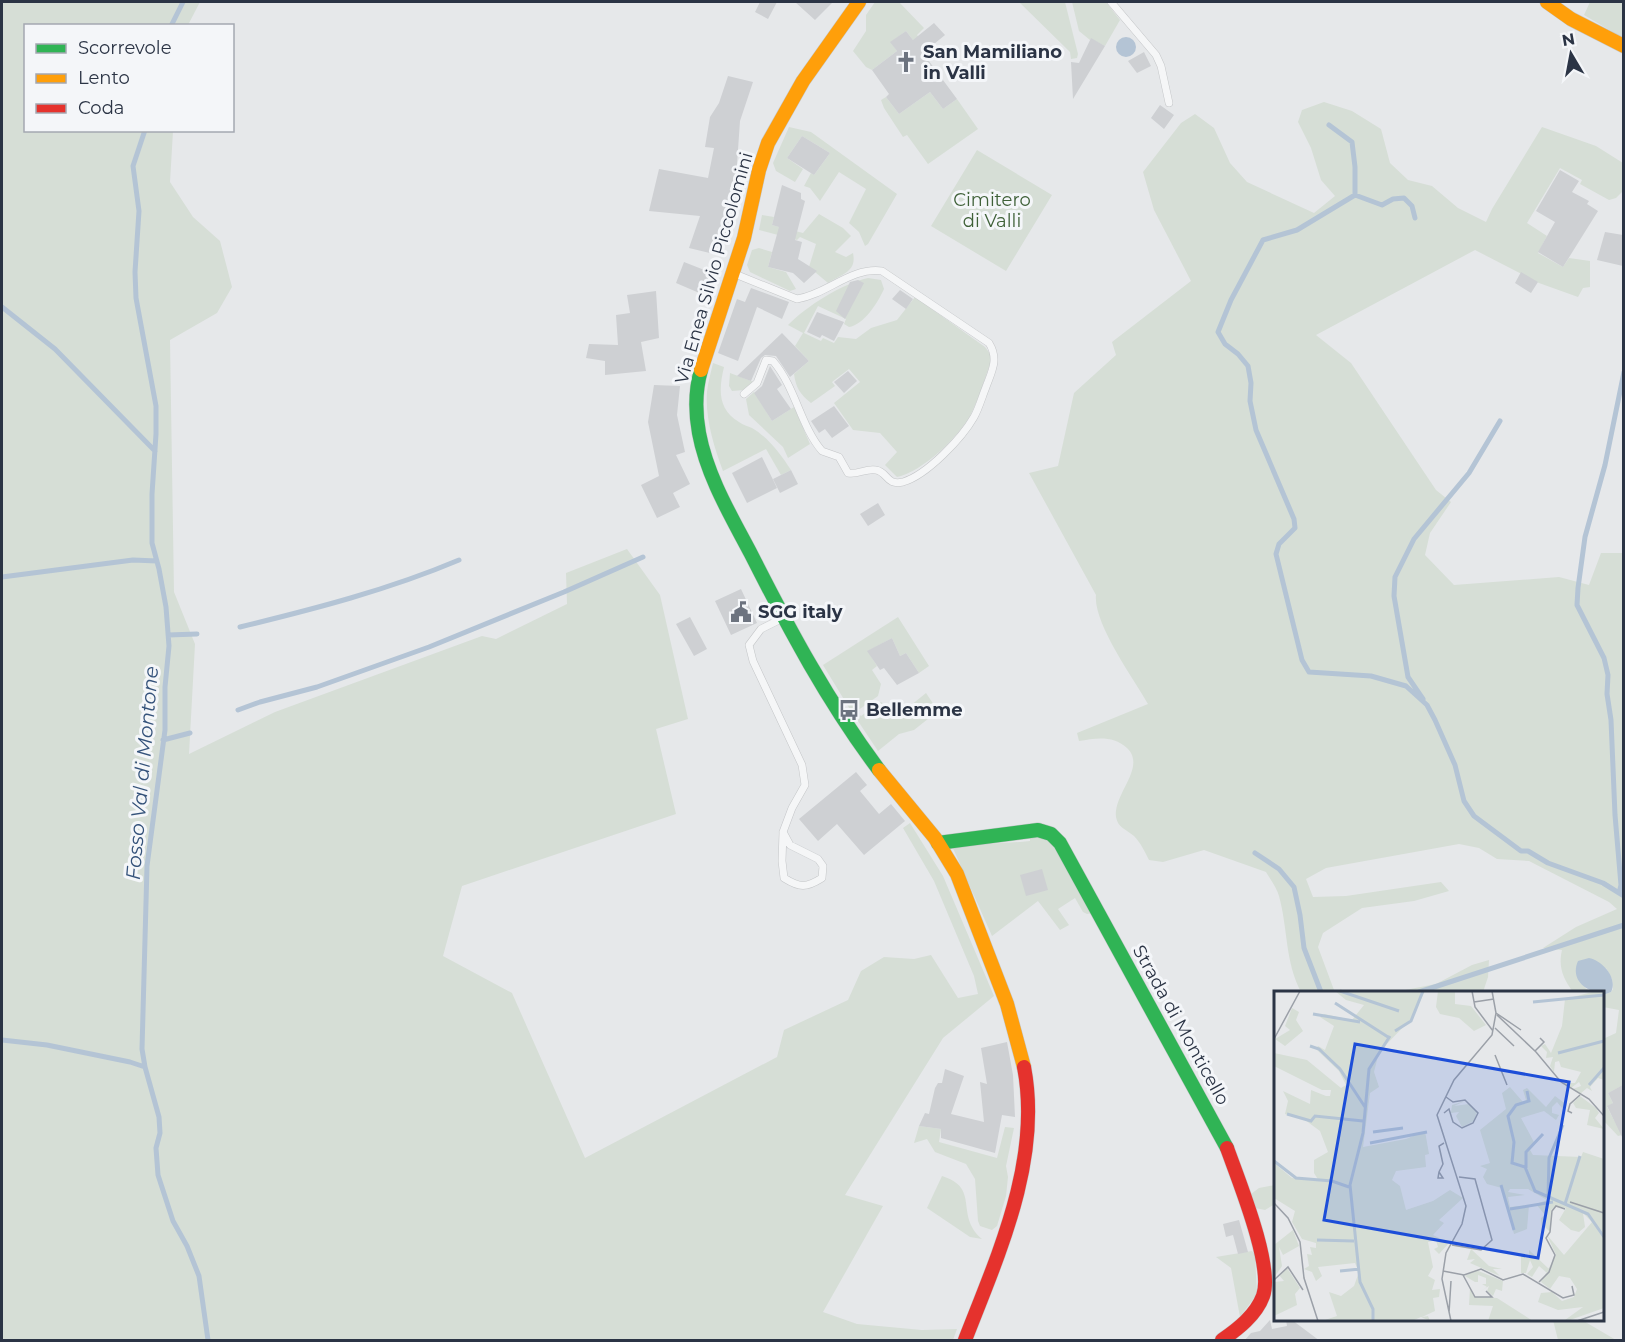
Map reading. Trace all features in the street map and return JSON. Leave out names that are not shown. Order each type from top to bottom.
[{"type":"main road","name":"Via Enea Silvio Piccolomini","points":[[859,2],[789,105],[772,135],[733,274],[701,370],[696,399],[697,425],[703,452],[711,471],[783,618],[813,672],[844,721],[938,843],[953,868],[1011,1013],[1023,1058],[1028,1098],[1025,1144],[1012,1212],[965,1341]]},
{"type":"main road","points":[[1547,2],[1571,19],[1623,46]]},
{"type":"main road","name":"Strada di Monticello","points":[[938,843],[1038,830],[1051,834],[1060,843],[1226,1144],[1251,1217],[1265,1270],[1264,1295],[1256,1309],[1238,1329],[1222,1341]]},
{"type":"lane","points":[[1111,2],[1156,55],[1161,66],[1169,103]]},
{"type":"lane","points":[[733,274],[797,299],[828,288],[854,274],[870,270],[882,271],[989,344],[994,352],[994,365],[975,415],[967,428],[932,464],[916,476],[896,483],[891,482],[878,470],[848,473],[839,457],[822,452],[805,422],[792,389],[773,361],[766,360],[757,383],[744,394]]},
{"type":"lane","points":[[783,618],[761,629],[749,645],[753,661],[802,765],[805,785],[792,808],[783,832],[784,878],[797,886],[811,885],[822,878],[823,866],[818,859],[790,845],[783,832]]},
{"type":"green space","points":[[2,2],[200,2],[189,24],[24,24],[24,132],[173,132],[170,182],[193,217],[220,241],[232,287],[217,313],[170,340],[174,592],[195,644],[189,754],[275,712],[482,636],[496,639],[567,604],[566,573],[627,549],[660,595],[688,719],[656,729],[676,814],[462,886],[443,956],[512,993],[585,1158],[777,1057],[784,1030],[848,1000],[861,971],[884,957],[914,959],[931,955],[958,998],[978,994],[974,976],[934,881],[903,828],[910,823],[943,876],[994,996],[943,1038],[845,1195],[883,1206],[823,1312],[857,1324],[922,1330],[957,1329],[953,1340],[2,1340]]},
{"type":"green space","points":[[875,2],[899,2],[924,28],[917,35],[929,50],[924,54],[906,31],[891,42],[897,51],[872,70],[866,67],[853,51],[866,31],[866,15]]},
{"type":"green space","points":[[1019,2],[1065,2],[1078,54],[1077,58],[1071,59],[1070,52]]},
{"type":"green space","points":[[1072,2],[1106,2],[1120,20],[1105,46],[1090,40],[1079,31]]},
{"type":"green space","points":[[1590,2],[1623,3],[1623,38],[1584,15]]},
{"type":"green space","points":[[930,92],[943,109],[957,99],[978,129],[928,164],[907,135],[903,137],[881,100],[886,97],[899,114]]},
{"type":"green space","points":[[1324,102],[1352,111],[1381,129],[1390,163],[1408,180],[1432,186],[1458,208],[1486,222],[1542,127],[1596,146],[1623,163],[1623,191],[1616,198],[1609,200],[1580,184],[1582,180],[1560,168],[1527,223],[1547,236],[1538,253],[1563,267],[1569,258],[1590,261],[1590,287],[1583,288],[1578,297],[1539,283],[1475,250],[1316,335],[1351,363],[1436,490],[1451,502],[1430,533],[1425,555],[1454,585],[1559,577],[1589,585],[1601,553],[1623,553],[1624,1092],[1620,1087],[1608,1093],[1613,1103],[1607,1107],[1622,1135],[1618,1136],[1604,1121],[1604,1039],[1616,1033],[1619,1010],[1604,1007],[1604,995],[1613,989],[1612,979],[1606,968],[1585,988],[1590,991],[1572,991],[1562,972],[1562,950],[1543,948],[1576,927],[1617,909],[1609,902],[1529,861],[1497,859],[1479,848],[1459,844],[1326,868],[1306,879],[1313,897],[1346,896],[1441,882],[1449,891],[1414,901],[1362,908],[1323,933],[1318,947],[1336,991],[1301,991],[1289,957],[1279,896],[1266,872],[1204,850],[1163,862],[1149,860],[1138,841],[1120,826],[1116,817],[1119,799],[1132,772],[1132,755],[1122,744],[1110,739],[1079,741],[1077,733],[1148,704],[1107,635],[1097,607],[1096,595],[1029,473],[1058,466],[1074,393],[1116,355],[1112,342],[1191,281],[1154,210],[1143,172],[1181,123],[1195,114],[1214,128],[1230,163],[1247,182],[1314,213],[1335,196],[1321,180],[1311,148],[1298,122],[1302,110]]},
{"type":"green space","points":[[789,127],[811,132],[897,194],[865,246],[859,232],[849,223],[866,189],[839,172],[820,201],[810,188],[804,186],[811,173],[814,175],[830,153],[802,136],[787,158],[803,169],[795,182],[776,171],[773,163]]},
{"type":"green space","name":"Cimitero di Valli","points":[[977,150],[1052,195],[1006,271],[931,226]]},
{"type":"green space","points":[[819,214],[843,228],[851,236],[835,252],[846,257],[853,253],[854,259],[847,272],[828,283],[809,267],[816,244],[800,237],[797,240],[759,230],[762,215],[774,217],[772,225],[803,233]]},
{"type":"green space","points":[[759,248],[772,252],[768,267],[786,272],[796,289],[790,291],[750,272],[747,265],[752,250]]},
{"type":"green space","points":[[868,278],[881,280],[884,289],[865,318],[849,327],[844,324],[846,319],[818,306],[804,333],[821,341],[823,338],[834,343],[838,337],[856,339],[871,328],[897,320],[915,297],[985,347],[991,355],[977,401],[966,423],[928,461],[907,474],[897,477],[885,465],[897,452],[880,433],[853,430],[834,403],[860,382],[849,369],[832,382],[835,386],[811,403],[799,390],[794,374],[809,361],[795,346],[803,333],[788,325],[825,297],[847,285]]},
{"type":"green space","points":[[713,363],[724,367],[721,398],[727,411],[739,422],[764,437],[791,470],[781,475],[766,449],[723,471],[713,442],[707,412],[707,392]]},
{"type":"green space","points":[[730,373],[754,382],[744,390],[732,391],[729,386]]},
{"type":"green space","points":[[754,392],[772,421],[794,407],[810,444],[788,458],[783,447],[749,415],[746,399]]},
{"type":"green space","points":[[898,617],[929,666],[919,673],[906,653],[900,656],[892,638],[868,651],[877,666],[872,670],[881,684],[878,696],[857,711],[851,711],[823,665]]},
{"type":"green space","points":[[926,693],[938,711],[914,730],[899,734],[878,751],[858,721],[860,715],[881,702],[900,714]]},
{"type":"green space","points":[[1048,837],[1093,913],[1083,912],[1075,898],[1058,909],[1069,925],[1060,930],[1038,901],[992,936],[952,846],[1020,842],[1030,841],[1030,838]]},
{"type":"green space","points":[[1489,960],[1488,977],[1483,991],[1400,991],[1436,984],[1472,965]]},
{"type":"green space","points":[[919,1126],[941,1129],[939,1142],[997,1158],[1005,1127],[1014,1128],[1006,1166],[1008,1177],[1006,1196],[997,1226],[992,1230],[980,1226],[978,1221],[975,1179],[966,1164],[935,1152],[927,1139],[914,1143]]},
{"type":"green space","points":[[942,1176],[954,1181],[961,1188],[969,1221],[982,1239],[970,1237],[927,1208]]},
{"type":"green space","points":[[1274,1185],[1274,1205],[1265,1210],[1255,1208],[1251,1194],[1259,1188]]},
{"type":"green space","points":[[1252,1251],[1255,1255],[1257,1294],[1240,1317],[1231,1268],[1216,1257]]},
{"type":"green space","points":[[1553,1321],[1584,1321],[1616,1340],[1558,1340]]},
{"type":"water","points":[[1126,37],[1133,40],[1136,47],[1133,54],[1126,57],[1119,54],[1116,47],[1119,40]]},
{"type":"water","points":[[1589,958],[1604,966],[1611,976],[1613,987],[1611,992],[1604,995],[1604,991],[1590,990],[1585,987],[1576,973],[1578,961]]},
{"type":"building","points":[[760,2],[777,2],[768,19],[755,12]]},
{"type":"building","points":[[795,2],[833,2],[815,20]]},
{"type":"building","points":[[934,23],[945,35],[923,53],[957,99],[943,109],[930,92],[899,114],[886,97],[889,94],[872,70],[897,51],[890,42],[906,31],[913,40]]},
{"type":"building","points":[[1091,38],[1105,46],[1073,99],[1071,62],[1079,63]]},
{"type":"building","points":[[1144,52],[1151,66],[1137,73],[1128,61]]},
{"type":"building","points":[[728,76],[753,82],[740,121],[737,164],[726,232],[718,255],[689,248],[700,216],[649,211],[659,169],[708,178],[714,148],[705,147],[710,117],[719,103]]},
{"type":"building","points":[[1160,105],[1174,115],[1164,129],[1151,118]]},
{"type":"building","points":[[802,136],[830,153],[814,175],[787,158]]},
{"type":"building","points":[[1560,170],[1579,181],[1572,192],[1589,201],[1587,204],[1598,211],[1563,267],[1538,252],[1555,222],[1536,211]]},
{"type":"building","points":[[782,185],[801,193],[801,199],[805,201],[795,240],[802,242],[798,259],[817,271],[804,283],[793,273],[768,267],[779,227],[772,225]]},
{"type":"building","points":[[1605,232],[1623,235],[1623,266],[1597,260]]},
{"type":"building","points":[[684,262],[712,273],[704,295],[676,283]]},
{"type":"building","points":[[1521,272],[1538,282],[1531,293],[1515,283]]},
{"type":"building","points":[[858,280],[864,283],[845,319],[836,311],[850,282]]},
{"type":"building","points":[[751,288],[789,302],[782,319],[757,307],[738,361],[718,353],[737,299],[745,302]]},
{"type":"building","points":[[900,290],[913,299],[906,309],[892,299]]},
{"type":"building","points":[[656,291],[659,338],[641,342],[646,371],[605,375],[605,361],[586,358],[589,344],[618,345],[616,315],[630,313],[627,295]]},
{"type":"building","points":[[817,312],[844,322],[834,341],[822,335],[820,338],[807,332]]},
{"type":"building","points":[[782,333],[809,361],[790,377],[776,356],[765,355],[761,358],[751,381],[737,376]]},
{"type":"building","points":[[770,366],[782,385],[777,389],[791,409],[772,421],[754,393],[762,386]]},
{"type":"building","points":[[848,371],[857,381],[844,393],[834,382]]},
{"type":"building","points":[[654,385],[680,386],[677,415],[685,452],[676,455],[690,484],[673,493],[680,507],[657,518],[641,485],[659,476],[648,422]]},
{"type":"building","points":[[834,406],[849,426],[832,438],[825,429],[819,433],[811,421]]},
{"type":"building","points":[[762,457],[777,488],[747,503],[732,473]]},
{"type":"building","points":[[791,470],[798,484],[780,493],[773,479]]},
{"type":"building","points":[[878,503],[885,515],[868,526],[860,514]]},
{"type":"building","points":[[741,589],[757,623],[731,635],[715,601]]},
{"type":"building","points":[[690,617],[707,649],[694,656],[676,624]]},
{"type":"building","points":[[892,638],[900,656],[906,653],[919,673],[897,685],[884,668],[880,670],[867,651]]},
{"type":"building","points":[[856,772],[867,785],[860,791],[879,814],[891,804],[905,821],[864,855],[837,824],[818,841],[799,819]]},
{"type":"building","points":[[1042,869],[1048,890],[1026,896],[1020,875]]},
{"type":"building","points":[[1007,1042],[1013,1075],[1015,1117],[1002,1115],[995,1153],[941,1138],[941,1129],[919,1126],[925,1113],[929,1114],[935,1088],[938,1083],[942,1083],[945,1069],[964,1076],[951,1114],[984,1122],[980,1082],[987,1084],[981,1048]]},
{"type":"building","points":[[1623,1085],[1623,1139],[1607,1106],[1613,1103],[1608,1093]]},
{"type":"building","points":[[1239,1220],[1248,1252],[1238,1254],[1233,1235],[1226,1237],[1223,1224]]},
{"type":"building","points":[[1270,1320],[1272,1329],[1287,1326],[1286,1321],[1293,1321],[1320,1341],[1244,1341],[1251,1333],[1260,1331]]},
{"type":"waterway","name":"Fosso Val di Montone","points":[[172,24],[183,2]]},
{"type":"waterway","points":[[1329,125],[1352,142],[1355,195],[1297,230],[1263,240],[1231,300],[1218,332],[1225,344],[1248,366],[1251,383],[1250,401],[1256,430],[1294,519],[1295,528],[1279,544],[1276,554],[1302,660],[1309,672],[1371,676],[1406,686],[1427,705],[1435,720],[1455,765],[1464,801],[1474,816],[1521,851],[1528,851],[1548,863],[1603,883],[1624,896]]},
{"type":"waterway","name":"Fosso Val di Montone","points":[[144,132],[133,166],[139,211],[135,272],[136,298],[156,406],[152,543],[166,607],[169,646],[165,687],[165,730],[147,866],[142,1049],[159,1117],[160,1133],[156,1148],[158,1175],[173,1221],[187,1246],[199,1276],[208,1340]]},
{"type":"waterway","points":[[1355,195],[1382,205],[1393,199],[1404,198],[1412,206],[1415,218]]},
{"type":"waterway","points":[[2,307],[55,349],[155,451]]},
{"type":"waterway","points":[[1619,893],[1621,885],[1611,720],[1607,694],[1608,675],[1604,658],[1577,605],[1585,537],[1605,465],[1624,372]]},
{"type":"waterway","points":[[1423,699],[1408,677],[1394,596],[1395,577],[1414,539],[1469,473],[1500,421]]},
{"type":"waterway","points":[[238,710],[317,687],[429,647],[643,557]]},
{"type":"waterway","points":[[2,577],[133,560],[157,561]]},
{"type":"waterway","points":[[240,627],[378,590],[459,560]]},
{"type":"waterway","points":[[168,635],[197,634]]},
{"type":"waterway","points":[[163,740],[190,733]]},
{"type":"waterway","points":[[1255,853],[1279,869],[1294,887],[1304,948],[1321,991]]},
{"type":"waterway","points":[[1422,991],[1624,925]]},
{"type":"waterway","points":[[2,1040],[47,1045],[145,1067]]},
{"type":"traffic: fast","points":[[701,370],[696,409],[698,425],[708,465],[720,495],[810,665],[879,770]]},
{"type":"traffic: fast","points":[[938,843],[1038,830],[1051,834],[1060,843],[1227,1148]]},
{"type":"traffic: slow","points":[[701,370],[744,238],[759,170],[768,143],[803,81],[859,2]]},
{"type":"traffic: slow","points":[[1547,2],[1571,19],[1624,46]]},
{"type":"traffic: slow","points":[[879,770],[935,838],[957,874],[1007,1004],[1024,1067]]},
{"type":"traffic: jam","points":[[965,1340],[1003,1241],[1022,1172],[1027,1137],[1028,1102],[1024,1067]]},
{"type":"traffic: jam","points":[[1222,1340],[1256,1309],[1263,1296],[1265,1283],[1264,1265],[1253,1223],[1227,1148]]},
{"type":"place","name":"San Mamiliano in Valli","points":[[906,62]]},
{"type":"place","name":"SGG italy","points":[[741,612]]},
{"type":"place","name":"Bellemme","points":[[849,710]]}]
